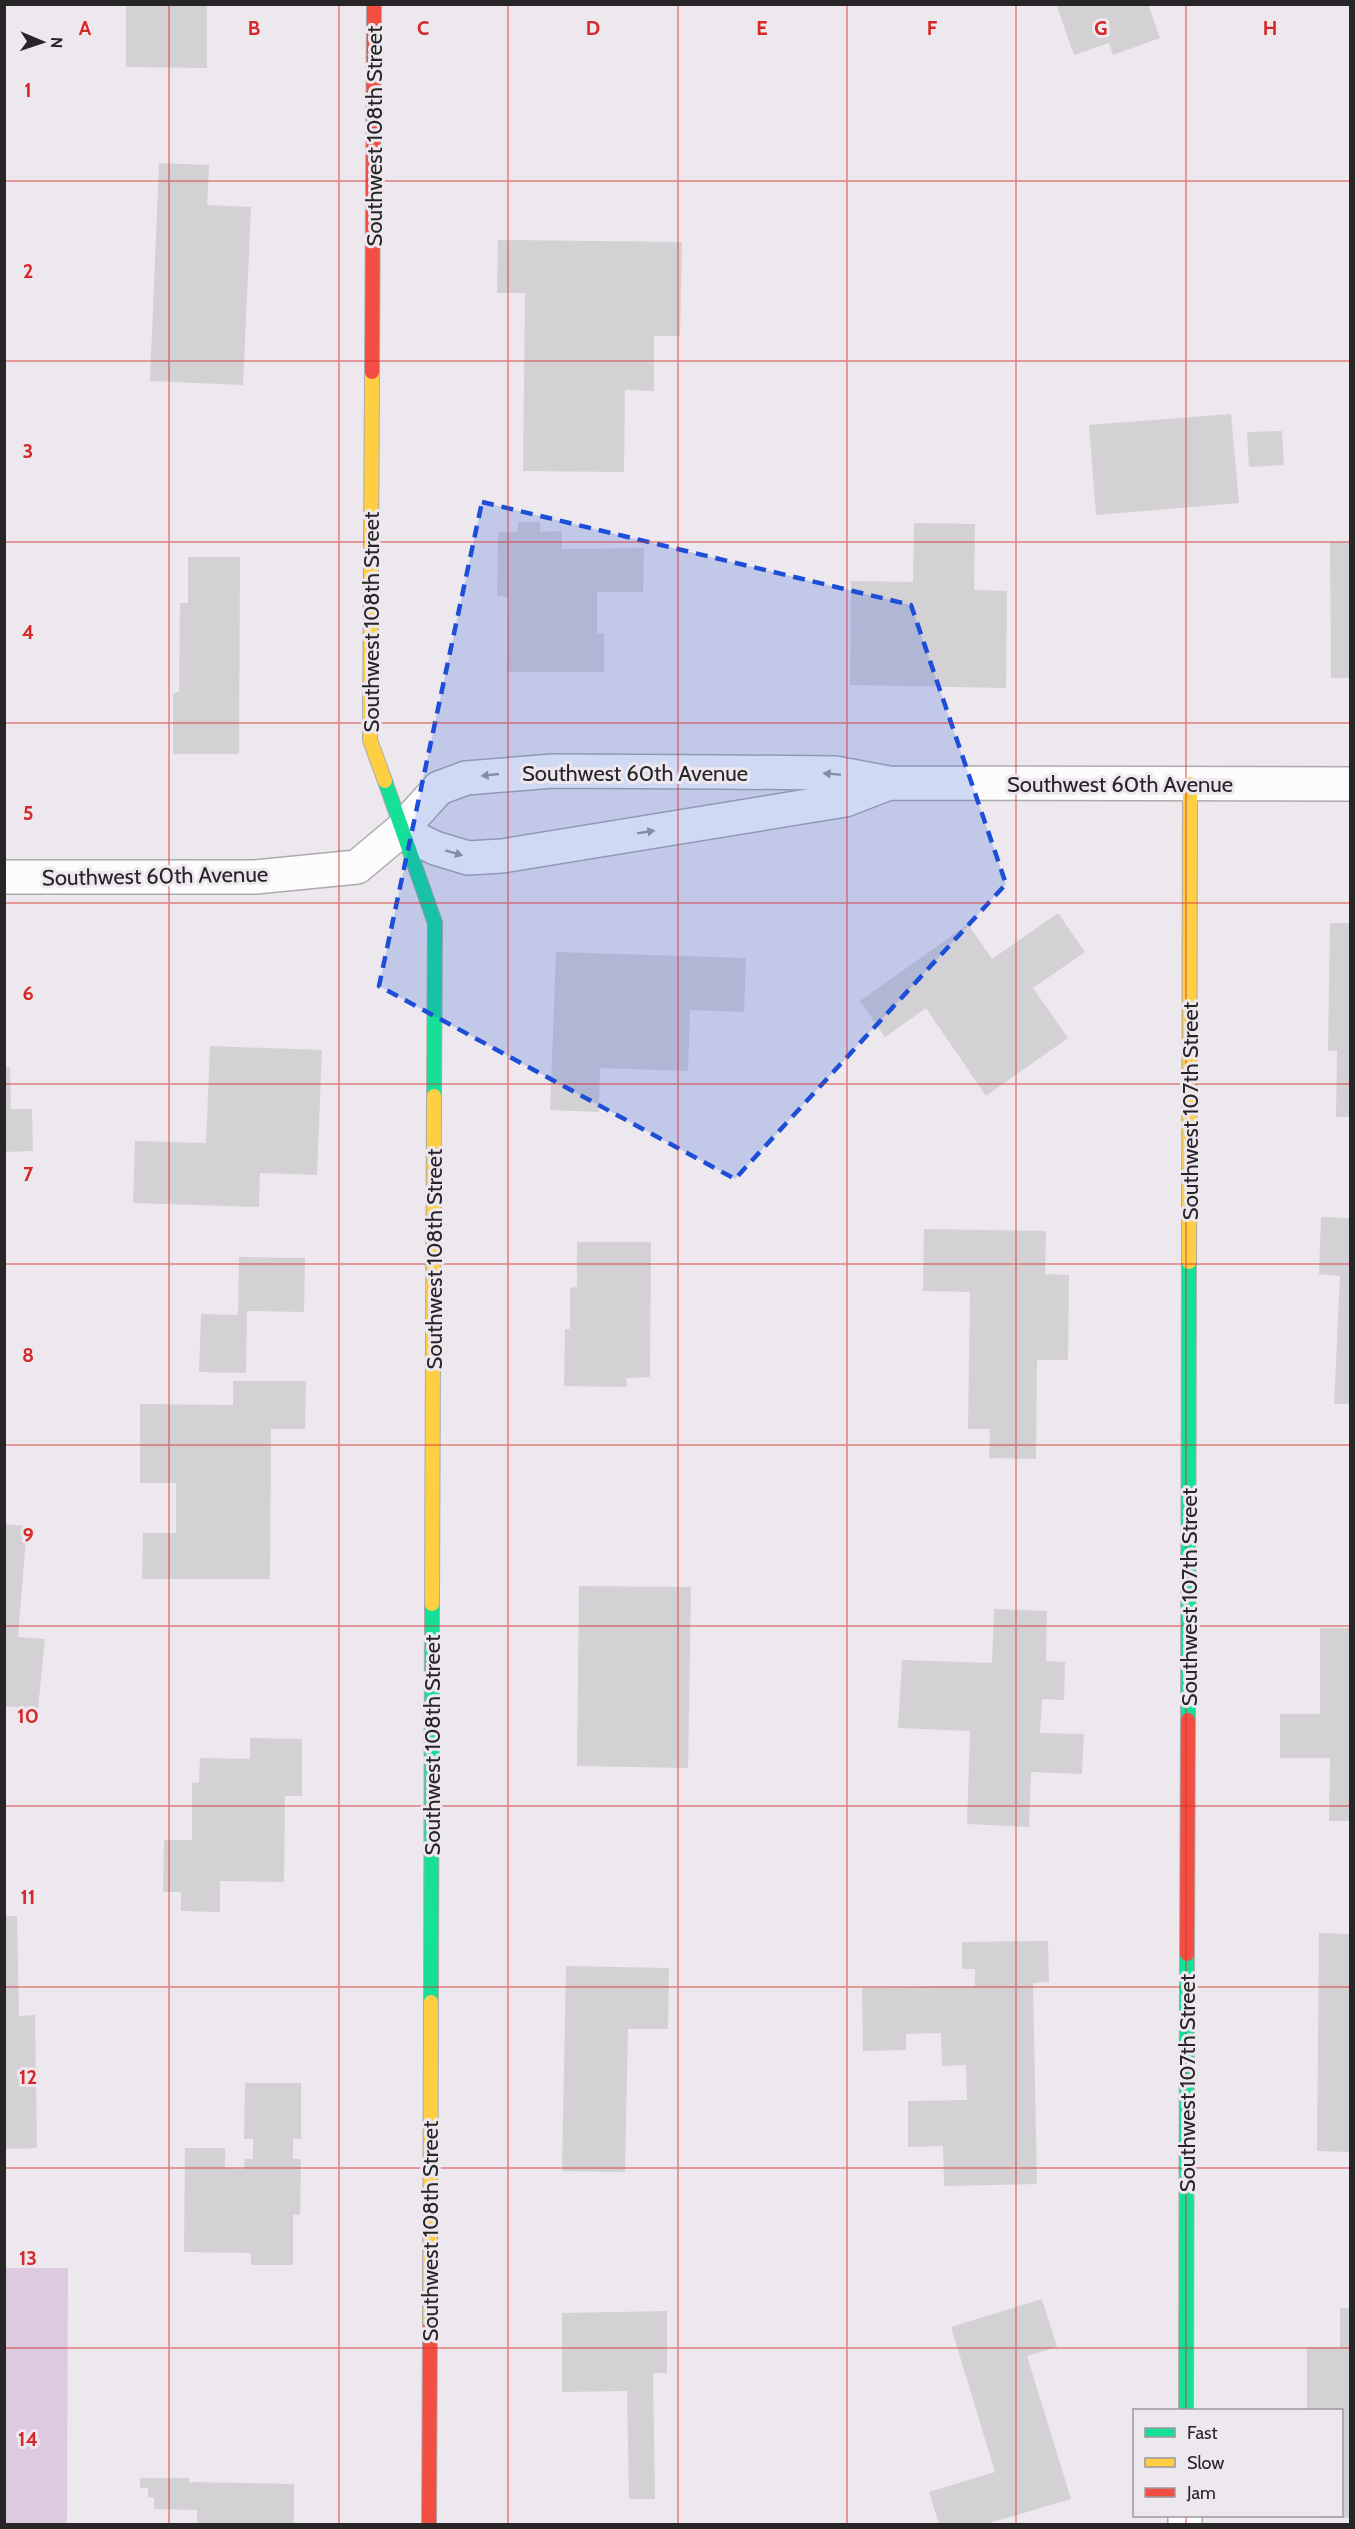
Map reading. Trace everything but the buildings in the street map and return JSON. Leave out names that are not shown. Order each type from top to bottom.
[{"type":"street","name":"Southwest 108th Street","points":[[374,4],[370,740],[400,831],[435,924],[429,2524]]},
{"type":"street","name":"Southwest 60th Avenue","points":[[4,877],[255,877],[357,867],[400,831],[439,788],[466,777],[501,774],[554,771],[835,773],[889,783],[1350,784]]},
{"type":"street","name":"Southwest 60th Avenue","points":[[400,831],[435,848],[468,858],[502,856],[845,800],[889,783]]},
{"type":"street","name":"Southwest 107th Street","points":[[1186,2409],[1190,784]]},
{"type":"highlighted area","points":[[482,502],[911,605],[1006,884],[735,1179],[379,986]]},
{"type":"shaded area","points":[[5,2268],[68,2268],[67,2524],[5,2524]]},
{"type":"traffic: fast","points":[[385,781],[435,923],[434,1096]]},
{"type":"traffic: fast","points":[[1188,1720],[1189,1262]]},
{"type":"traffic: fast","points":[[431,2002],[432,1604]]},
{"type":"traffic: fast","points":[[1186,2409],[1187,1954]]},
{"type":"traffic: slow","points":[[372,372],[370,740],[385,781]]},
{"type":"traffic: slow","points":[[1189,1262],[1190,784]]},
{"type":"traffic: slow","points":[[432,1604],[434,1096]]},
{"type":"traffic: slow","points":[[430,2327],[431,2002]]},
{"type":"traffic: jam","points":[[372,372],[374,4]]},
{"type":"traffic: jam","points":[[1187,1954],[1188,1720]]},
{"type":"traffic: jam","points":[[429,2524],[430,2327]]}]
